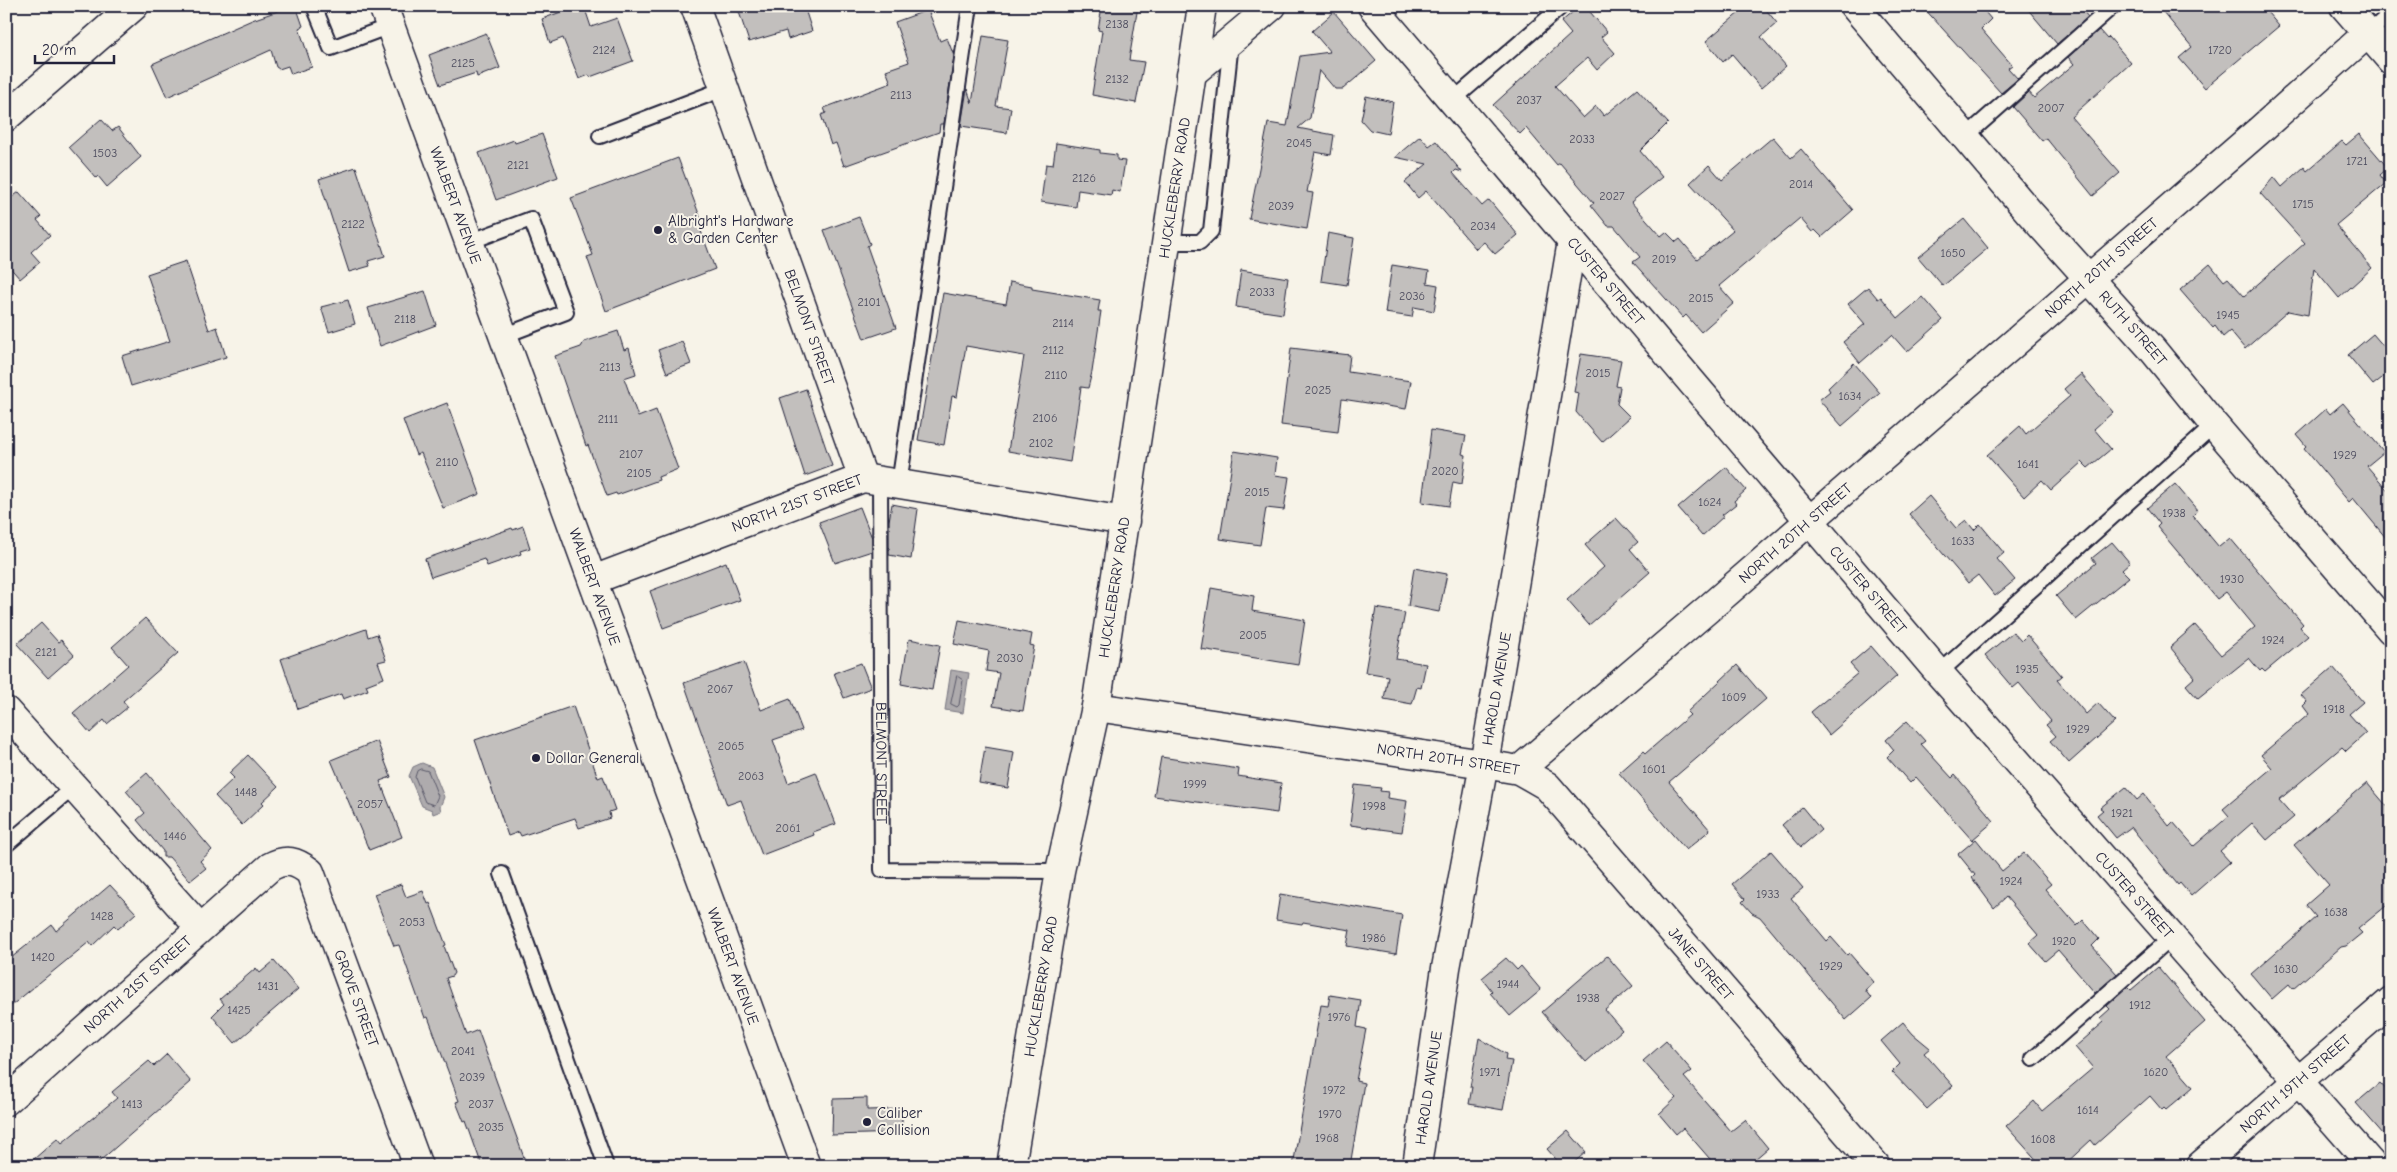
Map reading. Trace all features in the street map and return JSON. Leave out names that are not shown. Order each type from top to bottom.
[{"type":"street","points":[[6,117],[134,6]]},
{"type":"street","name":"BELMONT STREET","points":[[696,6],[726,88],[881,481]]},
{"type":"street","name":"HUCKLEBERRY ROAD","points":[[1011,1166],[1060,871],[1096,706],[1202,6]]},
{"type":"street","points":[[1191,74],[1272,6]]},
{"type":"street","name":"CUSTER STREET","points":[[1372,6],[1939,673],[2373,1166]]},
{"type":"street","name":"RUTH STREET","points":[[1854,6],[1965,137],[2152,349],[2214,426],[2391,630]]},
{"type":"street","points":[[2344,6],[2391,60]]},
{"type":"street","name":"WALBERT AVENUE","points":[[386,16],[806,1166]]},
{"type":"street","name":"NORTH 20TH STREET","points":[[1096,706],[1519,770],[2261,130],[2368,34]]},
{"type":"street","name":"HAROLD AVENUE","points":[[1417,1166],[1446,968],[1484,764],[1572,241]]},
{"type":"street","name":"NORTH 21ST STREET","points":[[593,580],[881,481],[1125,521]]},
{"type":"street","points":[[6,711],[200,928]]},
{"type":"street","name":"JANE STREET","points":[[1519,770],[1547,786],[1876,1166]]},
{"type":"street","name":"GROVE STREET","points":[[270,867],[286,861],[298,863],[310,872],[418,1166]]},
{"type":"street","name":"NORTH 21ST STREET","points":[[6,1101],[270,867]]},
{"type":"street","name":"NORTH 19TH STREET","points":[[2200,1166],[2391,1001]]},
{"type":"lane","points":[[314,6],[331,48],[386,16]]},
{"type":"lane","points":[[881,481],[970,6]]},
{"type":"lane","points":[[1452,101],[1562,6]]},
{"type":"lane","points":[[1965,137],[2105,9]]},
{"type":"lane","name":"NORTH 20TH STREET","points":[[2368,34],[2391,13]]},
{"type":"lane","points":[[1166,242],[1200,242],[1211,231],[1231,40]]},
{"type":"lane","points":[[600,136],[726,88]]},
{"type":"lane","points":[[469,242],[531,219],[566,312],[503,336]]},
{"type":"lane","points":[[1939,673],[2214,426]]},
{"type":"lane","name":"BELMONT STREET","points":[[881,481],[882,870],[1060,871]]},
{"type":"lane","points":[[6,845],[74,788]]},
{"type":"lane","points":[[502,874],[606,1166]]},
{"type":"lane","points":[[2033,1059],[2172,937]]},
{"type":"water","points":[[951,670],[969,673],[963,713],[945,710]]},
{"type":"water","points":[[422,763],[432,767],[444,797],[440,807],[441,811],[433,814],[432,810],[422,806],[409,776],[413,767]]},
{"type":"building","points":[[296,6],[303,26],[299,28],[312,67],[291,74],[288,66],[279,69],[276,67],[271,50],[167,97],[152,64],[252,20]]},
{"type":"building","points":[[577,6],[584,6],[591,27],[617,18],[633,61],[590,77],[589,75],[579,79],[563,38],[550,43],[542,19]]},
{"type":"building","points":[[737,6],[804,6],[812,31],[788,39],[786,31],[749,42]]},
{"type":"building","points":[[1102,6],[1138,6],[1129,60],[1144,62],[1136,103],[1092,95],[1102,31],[1098,30]]},
{"type":"building","points":[[1580,6],[1585,6],[1607,32],[1601,37],[1615,53],[1597,70],[1587,58],[1555,86],[1583,118],[1596,106],[1604,116],[1637,89],[1668,123],[1640,151],[1662,177],[1631,202],[1661,236],[1666,232],[1676,242],[1680,239],[1697,259],[1733,230],[1690,183],[1709,165],[1722,180],[1773,137],[1791,158],[1801,149],[1853,210],[1822,237],[1815,230],[1812,232],[1800,218],[1719,286],[1734,303],[1701,332],[1686,315],[1683,318],[1633,262],[1640,257],[1614,226],[1608,226],[1591,205],[1594,203],[1560,163],[1557,165],[1526,128],[1520,134],[1493,105],[1571,34],[1561,22]]},
{"type":"building","points":[[1747,6],[1763,6],[1777,23],[1761,37],[1786,66],[1761,88],[1732,54],[1723,62],[1706,41]]},
{"type":"building","points":[[1922,6],[1980,6],[1991,19],[1981,29],[2012,65],[2008,68],[2018,79],[2001,93]]},
{"type":"building","points":[[2025,6],[2079,6],[2088,17],[2057,44]]},
{"type":"building","points":[[2158,6],[2262,6],[2279,26],[2205,88],[2179,58],[2192,47]]},
{"type":"building","points":[[928,10],[940,41],[947,38],[954,56],[944,124],[940,124],[939,132],[844,166],[836,143],[831,145],[821,115],[826,113],[824,108],[891,83],[886,70],[909,62],[895,22]]},
{"type":"building","points":[[1334,12],[1376,61],[1343,89],[1335,89],[1319,70],[1310,118],[1298,128],[1334,135],[1331,155],[1315,152],[1307,192],[1313,193],[1307,229],[1249,219],[1268,123],[1287,126],[1300,56],[1330,52],[1312,31]]},
{"type":"building","points":[[2099,30],[2107,39],[2109,37],[2131,63],[2071,117],[2120,173],[2093,196],[2046,138],[2042,141],[2013,107],[2029,92],[2034,98],[2074,64],[2068,57]]},
{"type":"building","points":[[486,33],[500,68],[477,77],[476,73],[440,85],[429,55]]},
{"type":"building","points":[[983,36],[1008,40],[996,106],[1011,108],[1007,133],[961,126],[967,89],[972,103]]},
{"type":"building","points":[[1366,96],[1393,102],[1388,134],[1370,130],[1361,120]]},
{"type":"building","points":[[101,119],[112,131],[118,127],[141,157],[107,187],[98,176],[96,178],[69,147]]},
{"type":"building","points":[[542,134],[558,177],[496,200],[479,153],[514,140],[515,143]]},
{"type":"building","points":[[2359,134],[2388,168],[2380,175],[2386,183],[2336,225],[2372,268],[2339,298],[2314,268],[2308,315],[2288,311],[2245,349],[2230,331],[2223,337],[2215,326],[2213,328],[2180,290],[2210,264],[2224,281],[2228,278],[2244,296],[2305,243],[2260,193],[2274,177],[2282,187],[2304,167],[2307,171],[2342,141],[2346,145]]},
{"type":"building","points":[[1420,136],[1429,146],[1436,141],[1462,172],[1456,170],[1453,173],[1482,206],[1489,200],[1518,235],[1495,254],[1484,242],[1476,249],[1426,191],[1418,198],[1405,182],[1427,164],[1395,157]]},
{"type":"building","points":[[1056,143],[1100,150],[1100,153],[1117,155],[1117,160],[1125,161],[1120,192],[1112,190],[1111,195],[1078,190],[1076,207],[1041,202],[1046,164],[1053,165]]},
{"type":"building","name":"Albright's Hardware & Garden Center","points":[[678,158],[702,222],[698,223],[715,269],[606,311],[587,257],[593,255],[571,198]]},
{"type":"building","points":[[356,167],[385,256],[368,261],[370,266],[349,272],[319,179]]},
{"type":"building","points":[[19,192],[41,217],[37,220],[50,235],[31,252],[40,262],[20,279],[6,263],[6,202]]},
{"type":"building","points":[[859,217],[870,244],[867,246],[896,328],[864,339],[824,230]]},
{"type":"building","points":[[1964,219],[1988,248],[1943,286],[1918,257]]},
{"type":"building","points":[[1328,233],[1354,238],[1347,285],[1321,281]]},
{"type":"building","points":[[186,261],[209,330],[217,327],[226,357],[131,386],[122,356],[170,341],[147,274]]},
{"type":"building","points":[[1392,265],[1429,271],[1427,283],[1438,285],[1434,311],[1414,307],[1412,317],[1385,313]]},
{"type":"building","points":[[1241,270],[1288,278],[1283,314],[1236,307]]},
{"type":"building","points":[[1010,282],[1032,286],[1032,289],[1100,300],[1098,311],[1101,311],[1092,372],[1088,388],[1081,387],[1070,462],[1008,451],[1024,356],[966,346],[957,397],[952,396],[944,445],[918,440],[943,293],[1006,304]]},
{"type":"building","points":[[1868,287],[1878,299],[1881,297],[1898,318],[1923,297],[1943,320],[1907,352],[1892,335],[1860,363],[1843,342],[1865,324],[1848,304]]},
{"type":"building","points":[[425,291],[436,325],[380,346],[368,308]]},
{"type":"building","points":[[348,300],[355,324],[329,332],[321,307]]},
{"type":"building","points":[[618,331],[624,350],[629,348],[636,374],[624,378],[638,417],[656,410],[678,469],[658,477],[659,480],[617,495],[616,493],[607,496],[588,445],[586,446],[555,356],[581,347],[584,342]]},
{"type":"building","points":[[2373,334],[2391,355],[2391,371],[2373,385],[2348,355]]},
{"type":"building","points":[[682,341],[691,364],[667,373],[658,350]]},
{"type":"building","points":[[1291,348],[1350,355],[1348,372],[1411,381],[1406,409],[1342,399],[1338,432],[1281,425]]},
{"type":"building","points":[[1581,354],[1621,360],[1616,386],[1620,387],[1617,404],[1630,417],[1602,442],[1576,412],[1579,393],[1574,392]]},
{"type":"building","points":[[1854,363],[1880,393],[1842,426],[1819,400],[1830,391],[1828,388]]},
{"type":"building","points":[[2081,374],[2113,412],[2094,429],[2111,449],[2088,468],[2082,462],[2051,490],[2042,480],[2024,497],[1987,455],[2020,426],[2026,434],[2070,396],[2064,389]]},
{"type":"building","points":[[806,389],[832,466],[805,476],[780,398]]},
{"type":"building","points":[[447,403],[480,494],[443,508],[421,453],[416,455],[403,420]]},
{"type":"building","points":[[2343,403],[2384,452],[2367,466],[2391,494],[2391,544],[2353,498],[2349,502],[2304,448],[2306,446],[2297,435],[2326,409],[2330,414]]},
{"type":"building","points":[[1431,430],[1466,436],[1462,454],[1466,455],[1462,484],[1453,482],[1449,506],[1422,502]]},
{"type":"building","points":[[1234,451],[1277,458],[1275,475],[1289,477],[1284,510],[1266,508],[1260,545],[1220,539]]},
{"type":"building","points":[[1726,467],[1746,490],[1734,501],[1736,504],[1722,515],[1724,516],[1702,536],[1678,508]]},
{"type":"building","points":[[2175,484],[2198,511],[2193,516],[2219,547],[2230,538],[2303,624],[2300,627],[2308,636],[2265,672],[2262,669],[2260,671],[2249,658],[2198,699],[2186,685],[2195,677],[2170,647],[2195,625],[2221,655],[2255,627],[2226,592],[2217,599],[2157,527],[2160,524],[2147,508]]},
{"type":"building","points":[[1929,496],[1956,528],[1966,520],[1974,530],[1980,524],[2004,553],[1997,559],[2015,580],[1995,596],[1978,575],[1968,583],[1909,514]]},
{"type":"building","points":[[892,504],[918,509],[911,559],[889,555],[889,521]]},
{"type":"building","points":[[860,507],[872,538],[872,551],[835,563],[819,522]]},
{"type":"building","points":[[1616,518],[1638,542],[1630,549],[1650,572],[1589,625],[1567,600],[1604,567],[1585,545]]},
{"type":"building","points":[[523,526],[530,548],[520,551],[521,554],[487,566],[484,559],[431,577],[425,559],[512,528],[513,530]]},
{"type":"building","points":[[2112,542],[2130,563],[2122,570],[2129,577],[2076,620],[2056,596],[2096,563],[2092,558]]},
{"type":"building","points":[[726,562],[740,600],[663,628],[650,591]]},
{"type":"building","points":[[1414,568],[1447,574],[1439,612],[1408,606]]},
{"type":"building","points":[[1211,588],[1254,596],[1252,611],[1305,620],[1298,665],[1201,649]]},
{"type":"building","points":[[1376,608],[1405,613],[1396,659],[1426,664],[1421,688],[1417,687],[1412,704],[1384,699],[1388,676],[1365,672]]},
{"type":"building","points":[[145,618],[178,653],[123,701],[128,707],[107,724],[104,720],[90,733],[73,713],[128,665],[112,647]]},
{"type":"building","points":[[959,620],[1032,634],[1030,645],[1034,646],[1023,711],[993,706],[999,673],[986,671],[989,651],[954,644]]},
{"type":"building","points":[[41,623],[58,642],[61,640],[74,655],[48,678],[17,644]]},
{"type":"building","points":[[366,629],[368,637],[377,634],[386,660],[378,662],[384,678],[366,685],[368,690],[343,699],[341,694],[298,709],[281,659]]},
{"type":"building","points":[[2013,632],[2021,641],[2027,635],[2062,676],[2057,680],[2086,714],[2098,703],[2115,722],[2069,763],[2050,741],[2056,736],[2046,725],[2051,721],[2019,683],[2013,688],[1985,655]]},
{"type":"building","points":[[909,639],[940,645],[932,690],[901,684]]},
{"type":"building","points":[[1871,646],[1897,676],[1829,735],[1811,712],[1858,673],[1850,664]]},
{"type":"building","points":[[744,662],[761,710],[790,699],[802,730],[773,740],[788,783],[816,772],[836,824],[813,832],[814,835],[762,855],[741,800],[727,805],[684,683]]},
{"type":"building","points":[[861,663],[871,688],[844,698],[834,673]]},
{"type":"building","points":[[1737,665],[1766,699],[1669,782],[1710,830],[1686,850],[1619,773],[1644,751],[1646,753],[1690,715],[1687,712]]},
{"type":"building","points":[[2333,667],[2363,702],[2349,714],[2366,733],[2346,751],[2342,747],[2279,800],[2294,817],[2267,840],[2252,823],[2220,851],[2230,862],[2191,896],[2180,883],[2178,885],[2131,827],[2116,838],[2097,815],[2103,810],[2100,808],[2126,787],[2137,800],[2144,794],[2169,826],[2173,822],[2194,846],[2229,816],[2223,809],[2272,768],[2261,755],[2309,714],[2303,706],[2307,702],[2301,695]]},
{"type":"building","name":"Dollar General","points":[[573,706],[598,778],[603,776],[615,810],[609,812],[610,818],[579,828],[575,818],[521,836],[519,832],[508,836],[475,740]]},
{"type":"building","points":[[1907,721],[1925,741],[1921,744],[1952,778],[1955,775],[1994,821],[1972,840],[1916,777],[1910,783],[1887,757],[1894,750],[1886,740]]},
{"type":"building","points":[[377,741],[391,777],[380,781],[402,837],[369,850],[331,760]]},
{"type":"building","points":[[985,747],[1014,752],[1008,788],[979,783]]},
{"type":"building","points":[[248,755],[278,787],[262,802],[264,804],[242,825],[215,796],[234,778],[229,773]]},
{"type":"building","points":[[1161,757],[1239,769],[1238,776],[1281,783],[1277,813],[1154,796]]},
{"type":"building","points":[[147,773],[212,850],[200,861],[206,868],[190,881],[169,857],[163,857],[163,851],[137,820],[145,813],[126,791]]},
{"type":"building","points":[[2367,783],[2391,811],[2391,902],[2358,929],[2362,933],[2346,946],[2341,947],[2293,989],[2289,984],[2272,999],[2251,974],[2316,917],[2306,905],[2329,885],[2294,845]]},
{"type":"building","points":[[1355,785],[1381,788],[1380,791],[1388,792],[1387,798],[1407,801],[1402,832],[1350,825]]},
{"type":"building","points":[[1802,807],[1821,830],[1801,847],[1782,825]]},
{"type":"building","points":[[1976,839],[2002,871],[2024,853],[2051,884],[2045,889],[2077,926],[2083,920],[2099,939],[2092,946],[2117,974],[2095,993],[2058,950],[2045,961],[2029,943],[2038,935],[2006,897],[1994,908],[1972,878],[1975,875],[1958,854]]},
{"type":"building","points":[[1771,851],[1803,888],[1791,898],[1827,941],[1831,937],[1847,955],[1849,953],[1874,982],[1865,990],[1871,998],[1846,1020],[1760,917],[1752,913],[1742,902],[1745,899],[1732,884]]},
{"type":"building","points":[[401,884],[406,897],[423,891],[428,904],[430,903],[446,945],[444,946],[454,973],[446,978],[466,1035],[478,1030],[527,1166],[482,1166],[466,1121],[464,1122],[456,1102],[459,1101],[428,1017],[425,1018],[399,945],[394,946],[374,894]]},
{"type":"building","points":[[110,885],[136,913],[118,929],[114,925],[92,946],[89,942],[6,1010],[6,962],[52,925],[56,931]]},
{"type":"building","points":[[1280,894],[1402,915],[1396,954],[1347,946],[1350,930],[1303,922],[1302,924],[1276,920]]},
{"type":"building","points":[[1607,956],[1633,986],[1605,1010],[1622,1030],[1586,1062],[1542,1012]]},
{"type":"building","points":[[1506,958],[1517,970],[1521,966],[1541,990],[1510,1016],[1490,993],[1492,991],[1482,978]]},
{"type":"building","points":[[274,961],[298,989],[235,1043],[212,1016],[224,1004],[220,999],[256,968],[260,973]]},
{"type":"building","points":[[2158,967],[2205,1022],[2166,1056],[2193,1087],[2166,1110],[2164,1108],[2162,1110],[2150,1096],[2095,1145],[2091,1140],[2063,1166],[2042,1166],[2006,1126],[2034,1101],[2042,1111],[2093,1068],[2075,1047],[2104,1022],[2100,1018],[2110,1009],[2107,1006],[2128,987],[2131,990]]},
{"type":"building","points":[[1330,995],[1361,1000],[1357,1027],[1366,1029],[1356,1081],[1364,1083],[1350,1166],[1293,1166],[1321,1005],[1328,1006]]},
{"type":"building","points":[[1903,1022],[1913,1034],[1930,1048],[1924,1053],[1953,1086],[1927,1109],[1892,1072],[1900,1064],[1881,1041]]},
{"type":"building","points":[[1479,1038],[1506,1054],[1505,1060],[1512,1061],[1503,1110],[1469,1104],[1472,1087],[1470,1087]]},
{"type":"building","points":[[1666,1041],[1692,1071],[1684,1077],[1731,1131],[1745,1120],[1768,1148],[1747,1166],[1716,1166],[1683,1128],[1676,1134],[1659,1114],[1676,1098],[1643,1061]]},
{"type":"building","points":[[167,1054],[191,1082],[94,1166],[26,1166],[58,1138],[62,1143],[117,1098],[112,1092],[149,1061],[154,1066]]},
{"type":"building","points":[[2380,1083],[2391,1095],[2391,1143],[2356,1103]]},
{"type":"building","name":"Caliber Collision","points":[[867,1098],[867,1110],[902,1109],[902,1133],[832,1135],[833,1099]]},
{"type":"building","points":[[1568,1131],[1586,1152],[1570,1166],[1562,1166],[1547,1149]]},
{"type":"place","name":"Albright's Hardware & Garden Center","points":[[658,230]]},
{"type":"place","name":"Dollar General","points":[[536,758]]},
{"type":"place","name":"Caliber Collision","points":[[867,1122]]}]
